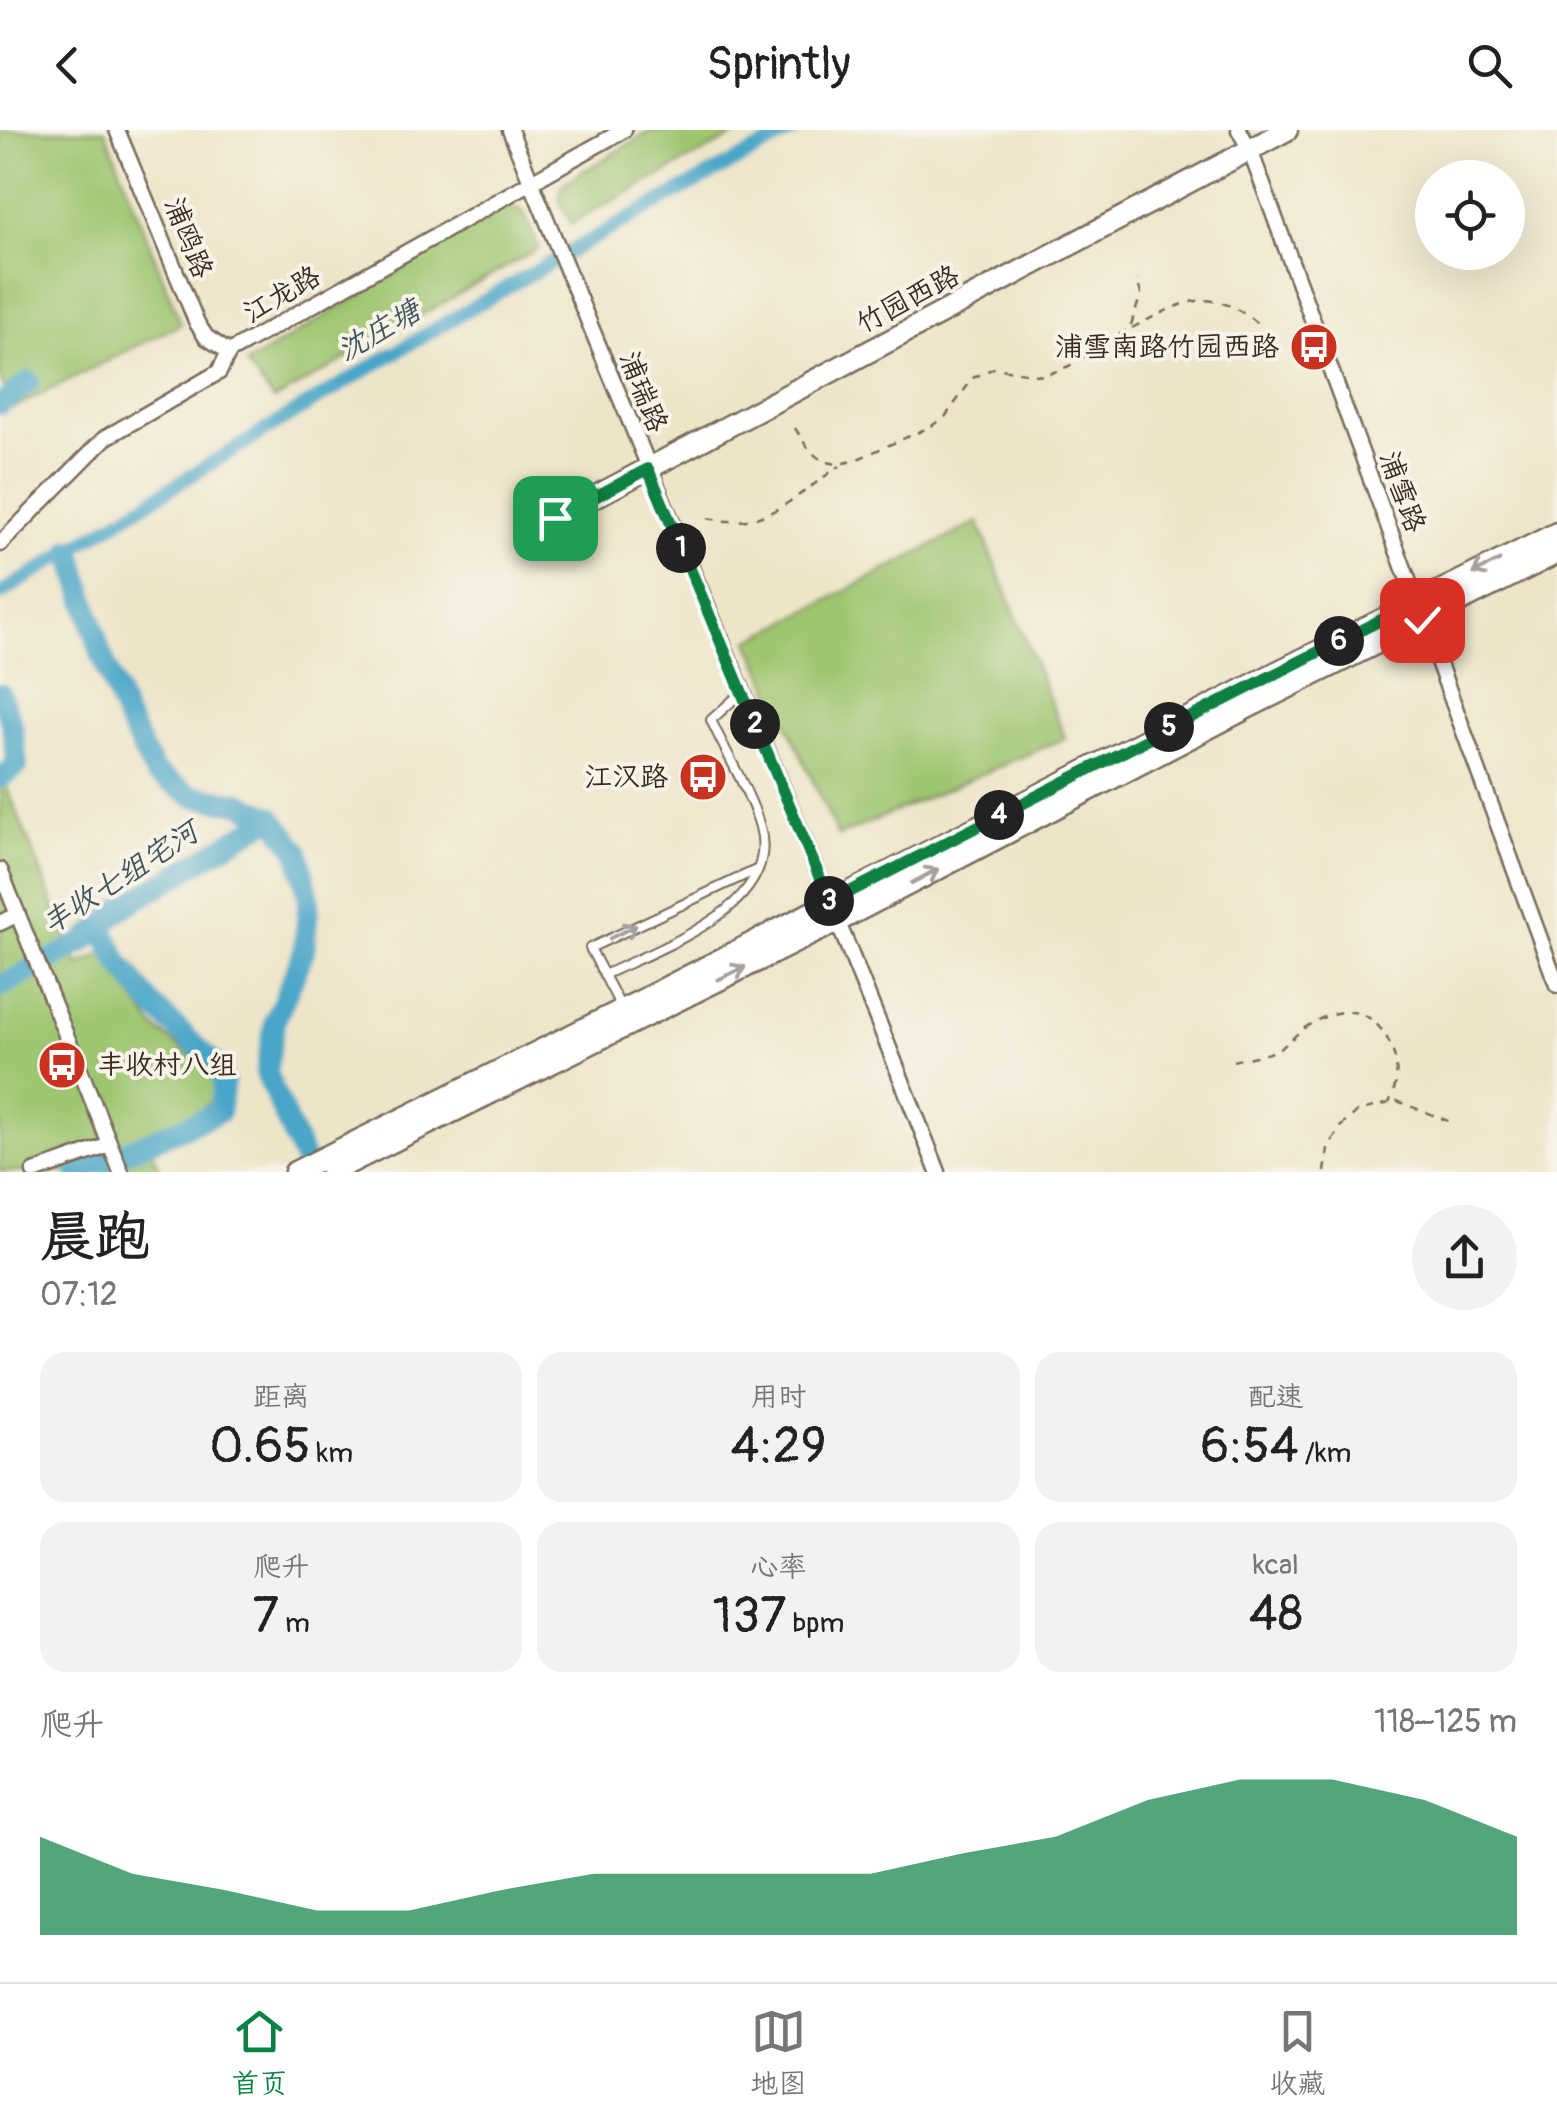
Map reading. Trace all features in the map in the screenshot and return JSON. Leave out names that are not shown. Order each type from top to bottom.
[{"type":"street","name":"浦鸥路","points":[[117,130],[196,323],[206,337],[229,352]]},
{"type":"street","name":"浦瑞路","points":[[510,130],[938,1172]]},
{"type":"street","name":"江龙路","points":[[0,544],[104,438],[213,376],[226,363],[229,352],[624,130]]},
{"type":"street","name":"浦雪路","points":[[1239,130],[1250,150],[1557,984]]},
{"type":"street","name":"竹园西路","points":[[555,518],[1287,130]]},
{"type":"street","points":[[295,1172],[328,1164],[834,911],[1419,611],[1557,533]]},
{"type":"street","points":[[1419,611],[1557,553]]},
{"type":"street","points":[[0,870],[122,1172]]},
{"type":"street","points":[[328,1164],[622,1010],[834,911]]},
{"type":"street","points":[[0,924],[16,915]]},
{"type":"street","points":[[34,1172],[111,1147]]},
{"type":"lane","points":[[604,974],[704,925],[744,894],[758,869],[763,854],[760,826],[711,720],[742,692]]},
{"type":"lane","points":[[622,1010],[590,948],[758,869]]},
{"type":"path","points":[[1130,328],[1141,294],[1137,279]]},
{"type":"path","points":[[708,518],[750,522],[798,497],[846,463],[930,428],[945,417],[974,378],[994,368],[1044,376],[1130,328],[1204,298],[1235,306],[1259,326]]},
{"type":"path","points":[[795,428],[810,454],[821,461],[846,463]]},
{"type":"path","points":[[1233,1061],[1284,1046],[1323,1016],[1362,1012],[1376,1022],[1393,1052],[1398,1086],[1389,1102]]},
{"type":"path","points":[[1324,1172],[1328,1148],[1340,1128],[1358,1111],[1397,1101],[1456,1124]]},
{"type":"green space","points":[[0,130],[105,130],[181,324],[13,408],[0,378]]},
{"type":"green space","points":[[652,130],[745,130],[571,223],[559,199],[564,183]]},
{"type":"green space","points":[[513,207],[523,211],[539,248],[274,400],[246,364],[500,210]]},
{"type":"green space","points":[[978,522],[1065,738],[838,836],[749,641]]},
{"type":"green space","points":[[0,770],[78,965],[103,954],[154,1027],[215,1075],[213,1100],[196,1114],[145,1133],[161,1172],[0,1172]]},
{"type":"waterway","name":"沈庄塘","points":[[0,594],[492,296],[795,130]]},
{"type":"waterway","points":[[0,404],[29,382]]},
{"type":"waterway","points":[[71,550],[100,651],[127,720],[155,773],[192,796],[239,803],[272,817],[298,851],[309,898],[304,951],[275,1021],[266,1073],[309,1172]]},
{"type":"waterway","points":[[0,694],[12,724],[17,766],[0,778]]},
{"type":"waterway","name":"丰收七组宅河","points":[[0,987],[82,943],[121,909],[272,817]]},
{"type":"waterway","points":[[77,1172],[219,1112],[224,1083],[216,1065],[151,1004],[119,962],[101,926]]},
{"type":"place","name":"浦雪南路竹园西路","points":[[1314,347]]},
{"type":"place","name":"江汉路","points":[[703,777]]},
{"type":"place","name":"丰收村八组","points":[[62,1065]]},
{"type":"route","points":[[555,518],[648,469],[830,902],[1416,602],[1422,620]]}]
